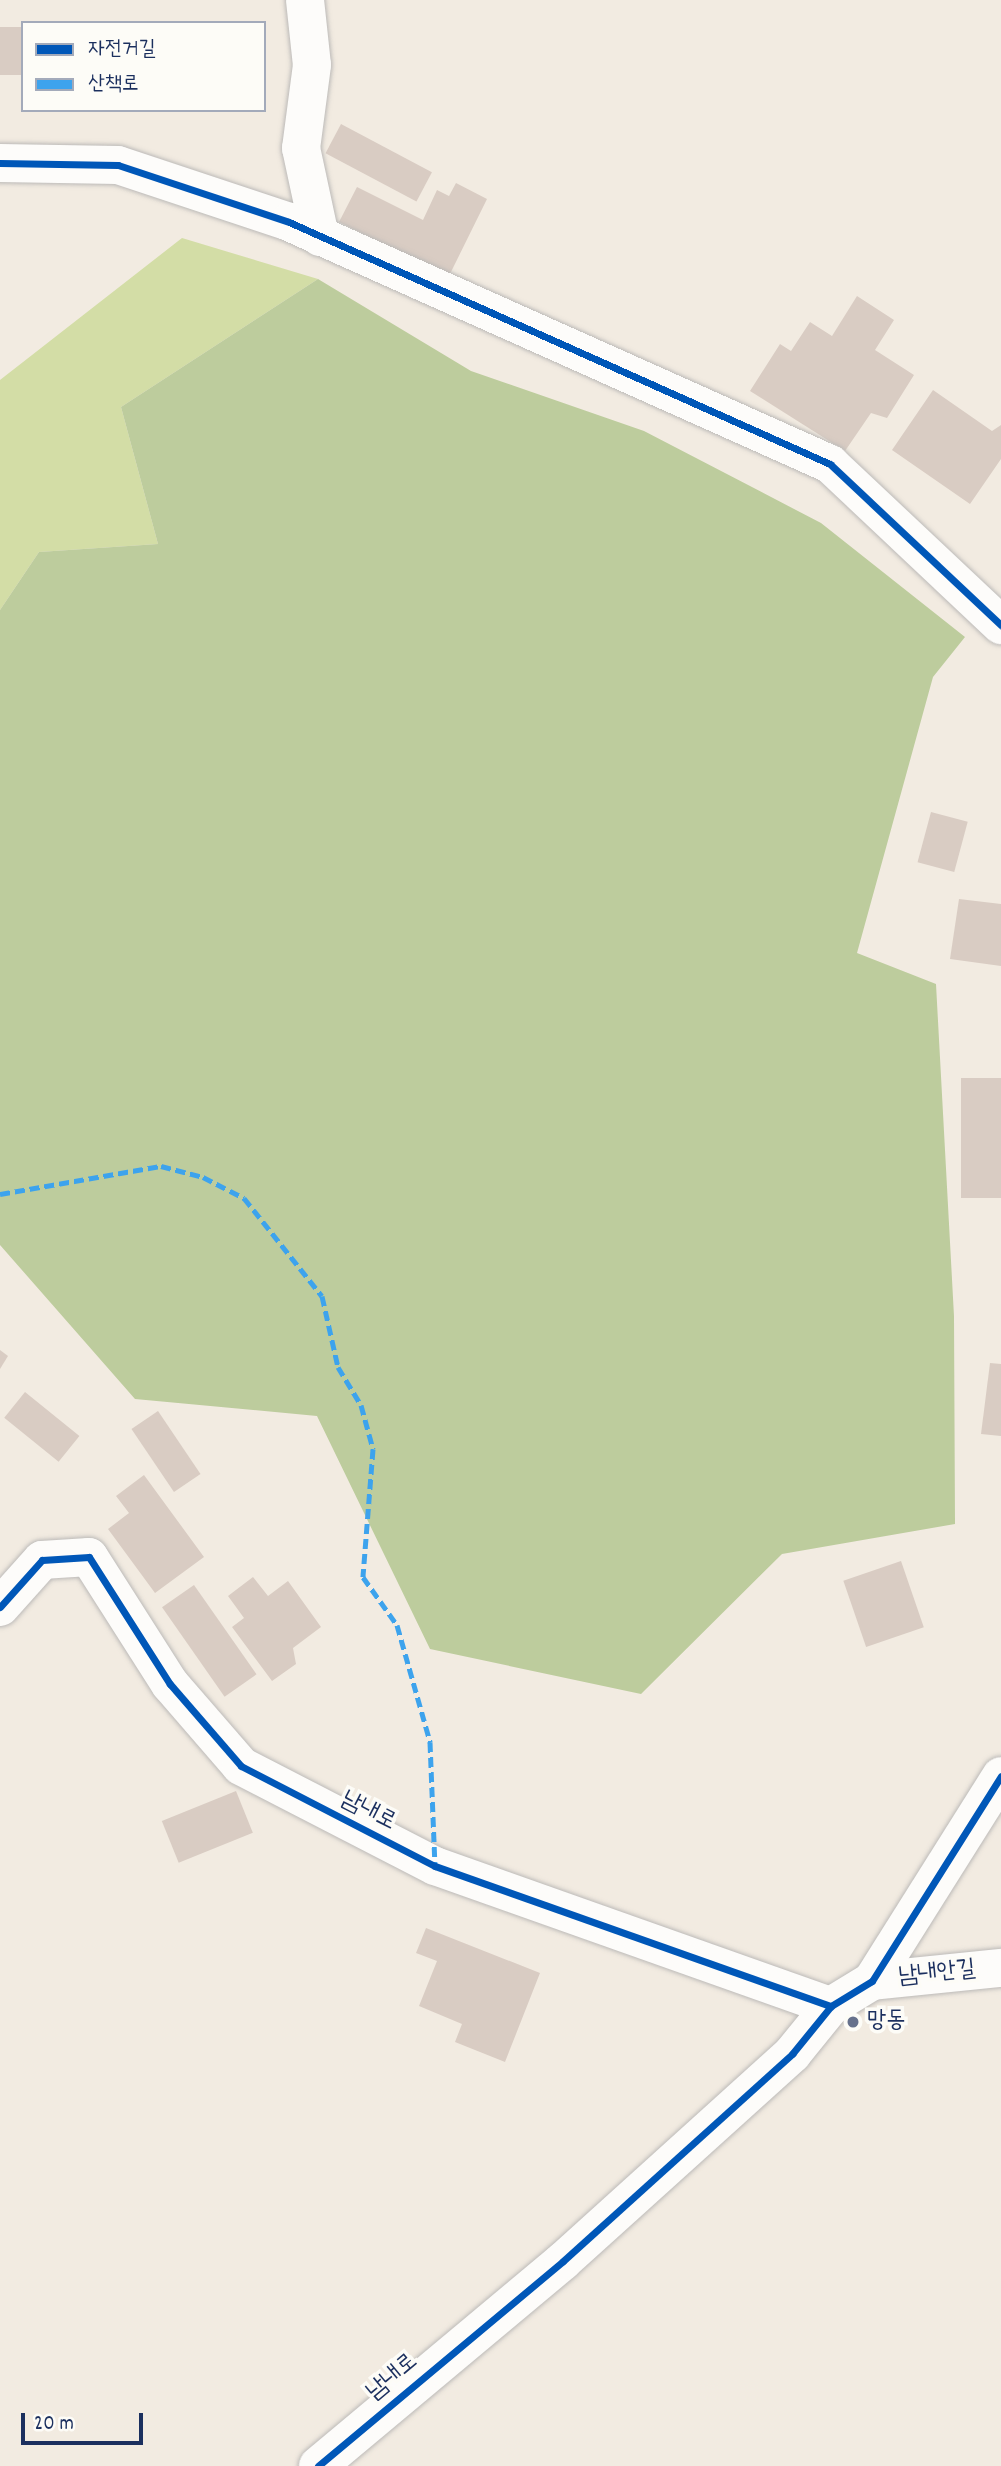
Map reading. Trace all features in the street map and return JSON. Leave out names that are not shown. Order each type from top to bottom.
[{"type":"street","points":[[305,0],[312,65],[301,148],[320,237]]},
{"type":"street","points":[[0,163],[118,165],[320,237],[830,464],[1001,625]]},
{"type":"street","name":"남내로","points":[[0,1607],[42,1560],[89,1557],[170,1684],[241,1766],[435,1866],[831,2006]]},
{"type":"street","name":"남내로","points":[[317,2466],[563,2261],[792,2054],[831,2006],[872,1981],[1001,1776]]},
{"type":"street","name":"남내안길","points":[[872,1981],[1001,1968]]},
{"type":"green space","points":[[182,238],[318,279],[121,407],[158,544],[39,552],[0,610],[0,380]]},
{"type":"green space","points":[[318,279],[471,371],[644,431],[821,523],[965,637],[933,677],[857,953],[936,984],[954,1316],[955,1524],[782,1554],[641,1694],[430,1649],[317,1416],[135,1399],[0,1245],[0,610],[39,552],[158,544],[121,407]]},
{"type":"building","points":[[0,27],[21,27],[21,75],[0,75]]},
{"type":"building","points":[[341,124],[432,172],[416,201],[326,153]]},
{"type":"building","points":[[456,183],[487,199],[449,276],[339,222],[357,187],[423,220],[437,190],[449,196]]},
{"type":"building","points":[[857,296],[894,320],[875,350],[914,375],[887,418],[871,413],[845,451],[750,391],[780,344],[791,351],[810,322],[832,336]]},
{"type":"building","points":[[933,390],[992,431],[1001,425],[1001,459],[970,504],[892,450]]},
{"type":"building","points":[[931,812],[968,822],[954,872],[918,862]]},
{"type":"building","points":[[959,899],[1001,904],[1001,966],[950,959]]},
{"type":"building","points":[[961,1078],[1001,1078],[1001,1198],[961,1198]]},
{"type":"building","points":[[0,1350],[8,1356],[0,1369]]},
{"type":"building","points":[[990,1363],[1001,1364],[1001,1436],[981,1434]]},
{"type":"building","points":[[25,1392],[79,1436],[59,1462],[4,1418]]},
{"type":"building","points":[[158,1411],[200,1474],[174,1492],[131,1429]]},
{"type":"building","points":[[144,1475],[204,1557],[155,1593],[108,1529],[129,1513],[116,1496]]},
{"type":"building","points":[[901,1561],[924,1627],[866,1647],[843,1581]]},
{"type":"building","points":[[253,1577],[268,1596],[288,1581],[321,1627],[293,1648],[296,1664],[272,1681],[232,1627],[244,1618],[228,1596]]},
{"type":"building","points":[[194,1585],[257,1674],[225,1697],[162,1607]]},
{"type":"building","points":[[236,1791],[253,1833],[179,1863],[162,1821]]},
{"type":"building","points":[[426,1928],[540,1973],[505,2062],[455,2042],[462,2024],[419,2006],[437,1961],[416,1953]]},
{"type":"marked path","points":[[0,1194],[161,1166],[203,1177],[244,1198],[322,1296],[338,1367],[361,1405],[373,1449],[363,1577],[397,1625],[430,1742],[435,1866]]},
{"type":"cycle path","points":[[0,163],[118,165],[289,222],[830,464],[1001,625]]},
{"type":"cycle path","points":[[0,1607],[42,1560],[89,1557],[170,1684],[241,1766],[435,1866],[831,2006]]},
{"type":"cycle path","points":[[318,2466],[563,2261],[792,2054],[831,2006],[872,1981],[1001,1776]]},
{"type":"place","name":"망동","points":[[853,2022]]}]
